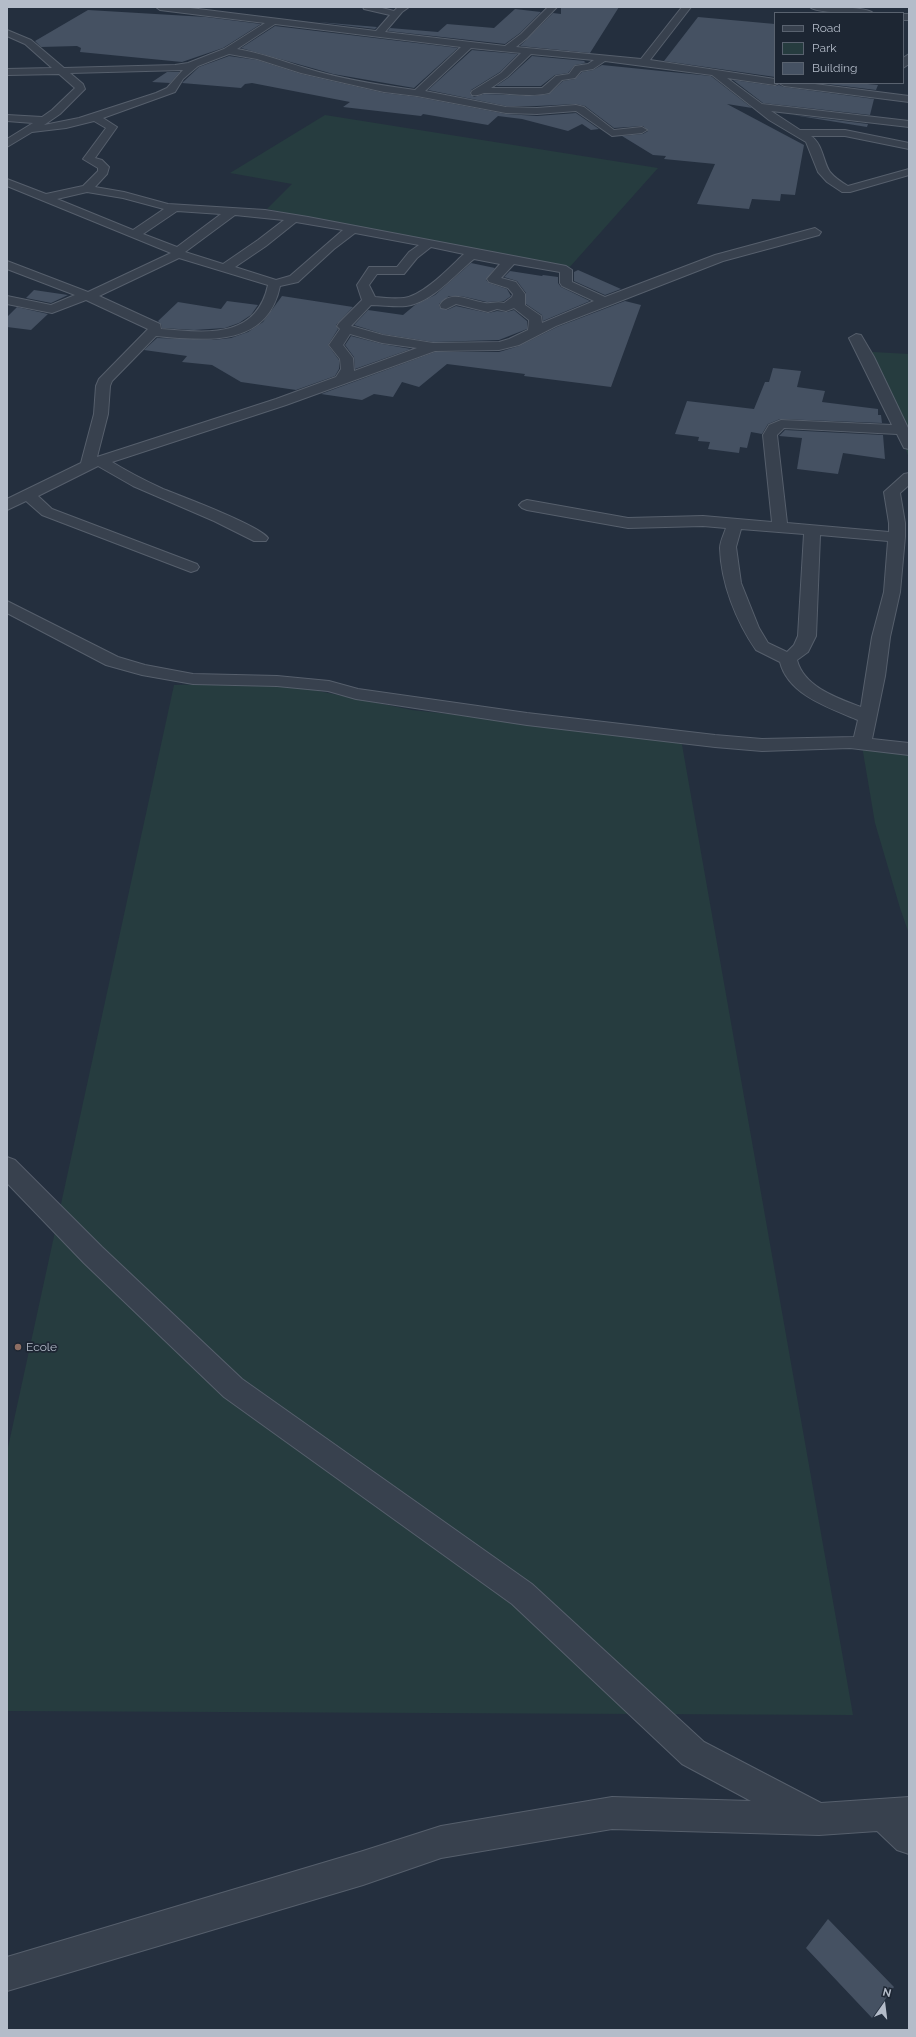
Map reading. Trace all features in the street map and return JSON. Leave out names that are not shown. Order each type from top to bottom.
[{"type":"street","points":[[160,7],[469,45],[644,62],[774,82]]},
{"type":"street","points":[[367,7],[397,14]]},
{"type":"street","points":[[378,34],[399,10],[405,7]]},
{"type":"street","points":[[507,49],[524,36],[552,7]]},
{"type":"street","points":[[644,62],[687,7]]},
{"type":"street","points":[[814,7],[860,12]]},
{"type":"street","points":[[7,72],[175,68],[193,66],[230,51],[275,20]]},
{"type":"street","points":[[7,33],[28,42],[36,55],[60,71],[79,86],[80,89],[68,102],[32,129],[7,144]]},
{"type":"street","points":[[417,93],[469,45]]},
{"type":"street","points":[[230,51],[259,56],[304,70],[376,88],[417,93],[518,111],[576,108],[580,109],[612,133],[642,130]]},
{"type":"street","points":[[462,102],[504,75],[528,51]]},
{"type":"street","points":[[481,90],[513,92],[545,91],[559,78],[572,76],[578,68],[590,67],[603,58]]},
{"type":"street","points":[[7,66],[21,61]]},
{"type":"street","points":[[32,129],[57,127],[95,117],[171,90],[180,77],[193,66]]},
{"type":"street","points":[[715,74],[773,118],[810,140],[816,150],[824,172],[831,180],[846,190],[909,172]]},
{"type":"street","points":[[791,84],[909,99]]},
{"type":"street","points":[[881,96],[889,84]]},
{"type":"street","points":[[759,107],[909,124]]},
{"type":"street","points":[[87,190],[103,172],[104,167],[98,162],[88,158],[112,127],[95,117]]},
{"type":"street","points":[[7,118],[44,120]]},
{"type":"street","points":[[799,133],[845,133],[909,146]]},
{"type":"street","points":[[7,182],[178,253],[269,281],[274,284],[294,279],[330,246],[352,229]]},
{"type":"street","points":[[45,198],[87,190],[124,195],[174,208],[265,213],[293,218],[566,270],[566,283],[604,301]]},
{"type":"street","points":[[135,234],[174,208]]},
{"type":"street","points":[[7,300],[52,309],[88,296],[142,272],[178,253],[232,211]]},
{"type":"street","points":[[225,268],[262,243],[293,218]]},
{"type":"street","points":[[347,329],[382,338],[433,347],[499,346],[514,342],[604,301],[719,258],[815,232]]},
{"type":"street","points":[[368,301],[369,298],[363,285],[373,270],[400,270],[404,268],[413,255],[428,244]]},
{"type":"street","points":[[474,252],[478,256],[509,262],[493,279],[512,285],[518,294],[519,306],[536,318],[534,332]]},
{"type":"street","points":[[347,329],[344,326],[347,321],[368,301],[407,302],[416,299],[428,291],[474,252]]},
{"type":"street","points":[[10,269],[88,296],[155,327],[153,332],[106,379],[103,386],[104,396],[94,463]]},
{"type":"street","points":[[153,332],[208,335],[240,330],[251,325],[262,314],[273,290],[274,284]]},
{"type":"street","points":[[446,305],[454,300],[488,308],[496,305],[506,307],[518,299]]},
{"type":"street","points":[[341,381],[348,369],[346,358],[340,353],[336,345],[340,337],[347,329]]},
{"type":"street","points":[[856,338],[867,357],[909,445]]},
{"type":"street","points":[[7,505],[94,463],[341,381],[433,347]]},
{"type":"street","points":[[780,526],[770,435],[774,428],[781,424],[901,430]]},
{"type":"street","points":[[94,463],[235,524],[260,538]]},
{"type":"street","points":[[862,744],[876,676],[881,637],[892,592],[897,523],[892,492],[909,477]]},
{"type":"street","points":[[28,496],[47,512],[191,567]]},
{"type":"street","points":[[527,504],[628,523],[691,520],[780,526],[897,537]]},
{"type":"street","points":[[734,523],[728,547],[733,583],[751,628],[762,646],[788,659]]},
{"type":"street","points":[[788,659],[802,648],[807,636],[812,530]]},
{"type":"street","points":[[7,606],[58,634],[112,660],[142,670],[193,679],[277,681],[328,686],[356,694],[527,719],[715,741],[762,745],[850,742],[909,749]]},
{"type":"street","points":[[788,659],[788,666],[792,673],[821,697],[868,717]]},
{"type":"street","points":[[7,1167],[93,1255],[233,1388],[522,1594],[693,1753],[818,1819]]},
{"type":"street","points":[[7,1974],[363,1868],[441,1842],[612,1813],[818,1819],[896,1814],[909,1838]]},
{"type":"green space","points":[[325,115],[658,168],[568,269],[267,209],[292,184],[230,173]]},
{"type":"green space","points":[[873,352],[909,354],[909,458],[892,412],[862,356]]},
{"type":"green space","points":[[274,682],[412,710],[681,739],[853,1715],[7,1711],[7,1452],[174,685]]},
{"type":"green space","points":[[862,746],[909,750],[909,934],[875,823]]},
{"type":"building","points":[[561,7],[619,7],[590,53],[520,46],[553,13],[561,14]]},
{"type":"building","points":[[515,9],[541,12],[520,33],[505,44],[388,31],[390,28],[438,32],[447,24],[494,28]]},
{"type":"building","points":[[88,10],[206,17],[261,24],[223,48],[182,62],[80,52],[81,48],[77,46],[41,47],[35,41]]},
{"type":"building","points":[[698,17],[774,24],[774,77],[664,61]]},
{"type":"building","points":[[318,22],[377,27],[375,29]]},
{"type":"building","points":[[275,26],[458,48],[414,88],[333,74],[241,48]]},
{"type":"building","points":[[472,50],[518,54],[500,72],[471,90],[470,94],[474,97],[484,94],[533,96],[549,94],[563,81],[575,79],[582,72],[593,70],[602,65],[711,76],[752,108],[727,104],[804,145],[795,195],[781,194],[780,201],[752,199],[749,209],[697,204],[715,164],[664,159],[666,156],[653,155],[622,136],[643,134],[648,131],[643,126],[614,128],[585,106],[576,104],[506,106],[428,90]]},
{"type":"building","points":[[229,56],[257,60],[301,74],[384,93],[417,97],[506,114],[537,116],[576,113],[599,129],[591,130],[582,124],[568,131],[522,119],[498,116],[488,125],[423,114],[421,116],[343,107],[350,102],[252,83],[245,84],[241,88],[182,83],[199,67]]},
{"type":"building","points":[[532,56],[585,61],[584,62],[586,63],[575,65],[568,73],[555,75],[541,86],[496,86],[508,78]]},
{"type":"building","points":[[167,72],[180,72],[170,83],[152,82]]},
{"type":"building","points":[[733,80],[874,99],[870,115],[763,103]]},
{"type":"building","points":[[827,84],[878,85],[876,90]]},
{"type":"building","points":[[793,115],[868,124],[867,127]]},
{"type":"building","points":[[471,263],[495,268],[486,280],[489,283],[507,289],[511,296],[504,301],[487,302],[461,296],[449,296],[439,304],[440,308],[447,310],[456,306],[488,313],[514,310],[527,321],[527,329],[499,340],[433,342],[383,334],[354,325],[368,310],[403,315],[415,305],[435,295]]},
{"type":"building","points":[[578,270],[621,289],[605,295],[574,281],[574,272]]},
{"type":"building","points":[[510,271],[558,277],[558,283],[561,287],[590,301],[543,321],[542,315],[526,304],[526,293],[517,281],[504,277]]},
{"type":"building","points":[[34,290],[68,295],[51,303],[26,298]]},
{"type":"building","points":[[282,296],[353,307],[336,325],[338,329],[328,345],[339,360],[339,369],[335,376],[296,390],[241,382],[212,365],[182,362],[187,356],[144,350],[157,338],[213,340],[231,338],[248,332],[263,322]]},
{"type":"building","points":[[227,301],[258,305],[251,315],[239,323],[225,328],[194,330],[162,328],[158,321],[178,302],[221,309]]},
{"type":"building","points":[[625,301],[641,305],[611,387],[447,364],[419,387],[402,382],[393,397],[374,394],[362,400],[321,394],[435,352],[499,352],[519,346],[557,327]]},
{"type":"building","points":[[17,307],[48,314],[31,330],[7,327],[7,317]]},
{"type":"building","points":[[351,336],[382,344],[411,349],[355,369],[354,357],[345,345]]},
{"type":"building","points":[[773,368],[801,371],[797,387],[825,391],[822,402],[878,409],[878,415],[881,415],[882,423],[780,419],[768,424],[762,434],[751,432],[747,448],[740,447],[739,453],[708,449],[710,442],[698,441],[699,437],[675,434],[687,401],[754,409],[765,382],[769,382]]},
{"type":"building","points":[[785,430],[883,435],[885,459],[843,453],[838,474],[797,469],[802,438],[779,436]]},
{"type":"building","points":[[828,1919],[894,1987],[872,2018],[806,1948]]},
{"type":"place","name":"Ecole","points":[[18,1347]]}]
